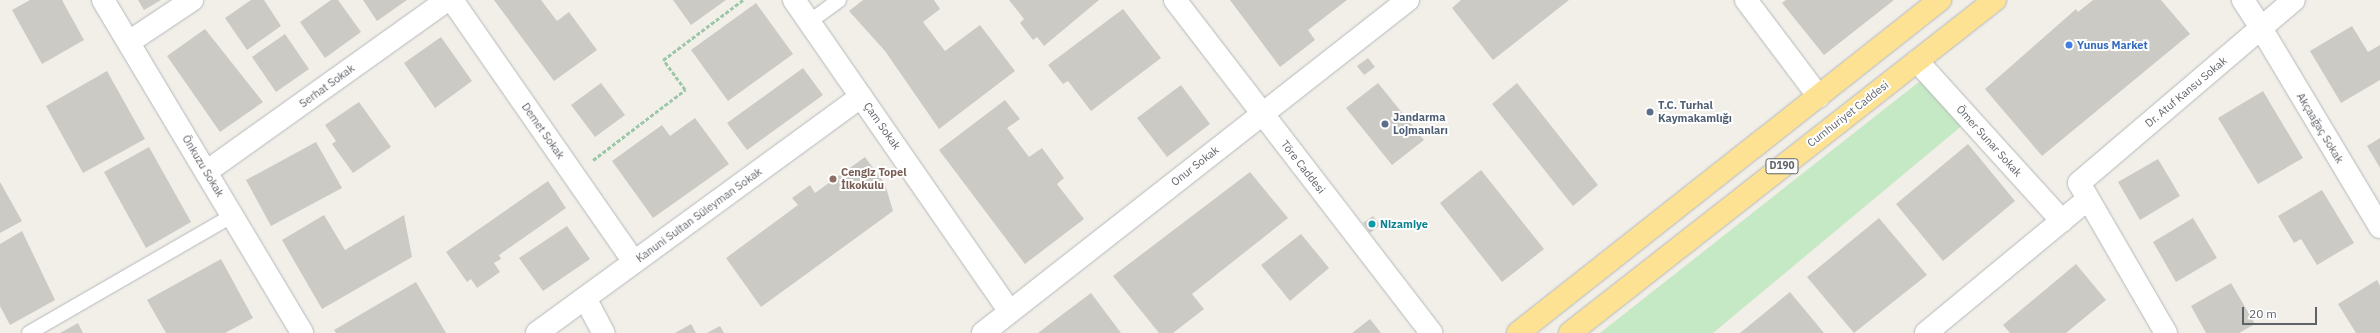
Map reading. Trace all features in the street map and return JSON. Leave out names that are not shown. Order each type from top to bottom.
[{"type":"highway","name":"D190","points":[[1518,333],[1940,0]]},
{"type":"highway","name":"Cumhuriyet Caddesi","points":[[1570,333],[1995,0]]},
{"type":"street","name":"Önkuzu Sokak","points":[[103,0],[302,333]]},
{"type":"street","points":[[129,42],[192,0]]},
{"type":"street","name":"Serhat Sokak","points":[[206,172],[447,0]]},
{"type":"street","name":"Demet Sokak","points":[[452,0],[634,262]]},
{"type":"street","name":"Çam Sokak","points":[[794,0],[1010,312]]},
{"type":"street","name":"Töre Caddesi","points":[[1175,0],[1261,114],[1431,333]]},
{"type":"street","name":"Onur Sokak","points":[[983,333],[1408,0]]},
{"type":"street","points":[[1746,0],[1819,97]]},
{"type":"street","points":[[2243,0],[2261,28]]},
{"type":"street","points":[[2249,0],[2261,28]]},
{"type":"street","points":[[2256,0],[2261,28]]},
{"type":"street","name":"Dr. Atuf Kansu Sokak","points":[[1926,333],[2062,221],[2083,191],[2261,28],[2294,0]]},
{"type":"street","name":"Akçaağaç Sokak","points":[[2261,28],[2380,227]]},
{"type":"street","name":"Ömer Sunar Sokak","points":[[1917,61],[2062,221]]},
{"type":"street","name":"Kanuni Sultan Süleyman Sokak","points":[[537,333],[861,97]]},
{"type":"street","points":[[2083,191],[2166,333]]},
{"type":"street","points":[[584,298],[604,333]]},
{"type":"lane","points":[[809,22],[839,0]]},
{"type":"lane","points":[[30,333],[232,216]]},
{"type":"path","points":[[573,175],[685,90],[663,60],[743,0]]},
{"type":"green space","points":[[1929,74],[1970,119],[1713,333],[1600,333]]},
{"type":"building","points":[[30,0],[62,0],[84,40],[42,64],[12,10]]},
{"type":"building","points":[[138,0],[161,0],[144,10]]},
{"type":"building","points":[[251,0],[264,0],[281,26],[247,50],[225,18]]},
{"type":"building","points":[[331,0],[338,0],[361,32],[325,58],[300,22]]},
{"type":"building","points":[[363,0],[407,0],[377,21]]},
{"type":"building","points":[[494,0],[541,0],[557,21],[569,12],[597,50],[554,81]]},
{"type":"building","points":[[673,0],[726,0],[691,25]]},
{"type":"building","points":[[863,0],[934,0],[940,9],[923,22],[945,51],[980,25],[1015,71],[939,129],[885,51],[849,11]]},
{"type":"building","points":[[1009,0],[1099,0],[1044,46],[1037,37],[1033,40],[1020,23],[1024,19]]},
{"type":"building","points":[[1230,0],[1347,0],[1308,30],[1315,40],[1280,67]]},
{"type":"building","points":[[1461,0],[1569,0],[1493,60],[1452,8]]},
{"type":"building","points":[[1786,0],[1894,0],[1824,55],[1782,3]]},
{"type":"building","points":[[2093,0],[2161,0],[2190,34],[2042,156],[1985,89],[2076,9],[2078,12]]},
{"type":"building","points":[[756,3],[793,54],[728,101],[691,50]]},
{"type":"building","points":[[1123,9],[1161,58],[1091,111],[1068,81],[1063,84],[1048,65]]},
{"type":"building","points":[[2352,26],[2368,52],[2380,45],[2380,80],[2341,103],[2310,51]]},
{"type":"building","points":[[205,29],[263,102],[220,132],[167,56]]},
{"type":"building","points":[[285,34],[309,69],[276,92],[252,57]]},
{"type":"building","points":[[441,37],[472,81],[435,108],[404,63]]},
{"type":"building","points":[[1368,58],[1375,67],[1364,75],[1357,66]]},
{"type":"building","points":[[803,68],[823,95],[747,150],[727,123]]},
{"type":"building","points":[[107,71],[145,139],[83,173],[46,106]]},
{"type":"building","points":[[601,83],[625,115],[595,137],[571,105]]},
{"type":"building","name":"Jandarma Lojmanları","points":[[1378,83],[1424,140],[1392,165],[1346,108]]},
{"type":"building","points":[[1517,83],[1598,185],[1573,206],[1492,104]]},
{"type":"building","points":[[1181,85],[1210,124],[1167,157],[1137,118]]},
{"type":"building","points":[[2263,91],[2303,158],[2258,184],[2218,118]]},
{"type":"building","points":[[1005,100],[1020,119],[1007,128],[1029,157],[1042,148],[1064,178],[1057,184],[1084,219],[1025,264],[939,150]]},
{"type":"building","points":[[359,102],[391,147],[353,173],[332,144],[336,141],[325,125]]},
{"type":"building","points":[[695,118],[729,164],[653,218],[612,161],[662,125],[670,136]]},
{"type":"building","points":[[2380,138],[2380,168],[2367,146]]},
{"type":"building","points":[[316,142],[342,188],[271,226],[246,180]]},
{"type":"building","points":[[1968,144],[2015,201],[1943,261],[1896,204]]},
{"type":"building","points":[[149,147],[191,222],[146,248],[104,172]]},
{"type":"building","points":[[865,157],[885,184],[893,211],[761,307],[726,258],[798,205],[792,198],[810,185],[815,193]]},
{"type":"building","points":[[2158,159],[2180,196],[2140,220],[2118,182]]},
{"type":"building","points":[[1481,170],[1544,249],[1502,282],[1440,203]]},
{"type":"building","points":[[1250,172],[1288,218],[1192,294],[1204,309],[1173,333],[1159,333],[1113,276]]},
{"type":"building","points":[[548,181],[566,208],[499,255],[501,259],[494,263],[500,272],[477,288],[471,279],[467,282],[446,252]]},
{"type":"building","points":[[0,182],[22,221],[0,233]]},
{"type":"building","points":[[2322,190],[2354,243],[2317,265],[2301,239],[2294,243],[2278,216]]},
{"type":"building","points":[[324,215],[345,250],[404,215],[412,257],[322,309],[282,240]]},
{"type":"building","name":"Nizamiye","points":[[1373,216],[1380,225],[1370,233],[1363,223]]},
{"type":"building","points":[[1879,218],[1927,275],[1854,333],[1807,277]]},
{"type":"building","points":[[2193,218],[2217,258],[2176,282],[2153,242]]},
{"type":"building","points":[[567,226],[590,259],[543,291],[519,258]]},
{"type":"building","points":[[22,231],[55,300],[10,325],[0,306],[0,244]]},
{"type":"building","points":[[1301,234],[1329,268],[1290,301],[1261,265]]},
{"type":"building","points":[[221,259],[253,318],[225,333],[166,333],[147,300]]},
{"type":"building","points":[[2076,264],[2106,300],[2066,333],[2010,333],[2003,325]]},
{"type":"building","points":[[2377,280],[2380,286],[2380,333],[2356,333],[2338,304]]},
{"type":"building","points":[[416,282],[446,333],[336,333],[334,330]]},
{"type":"building","points":[[2231,283],[2255,324],[2239,333],[2206,333],[2191,306]]},
{"type":"building","points":[[1790,292],[1824,333],[1740,333]]},
{"type":"building","points":[[1091,293],[1121,333],[1038,333],[1055,320]]},
{"type":"building","points":[[1370,319],[1381,333],[1352,333]]},
{"type":"building","points":[[78,323],[83,333],[60,333]]},
{"type":"building","points":[[691,324],[696,333],[675,333]]},
{"type":"building","points":[[720,326],[724,333],[707,333]]},
{"type":"place","name":"Yunus Market","points":[[2069,45]]},
{"type":"place","name":"T.C. Turhal Kaymakamlığı","points":[[1650,112]]},
{"type":"place","name":"Jandarma Lojmanları","points":[[1385,124]]},
{"type":"place","name":"Cengiz Topel İlkokulu","points":[[833,179]]},
{"type":"place","name":"Nizamiye","points":[[1372,224]]}]
